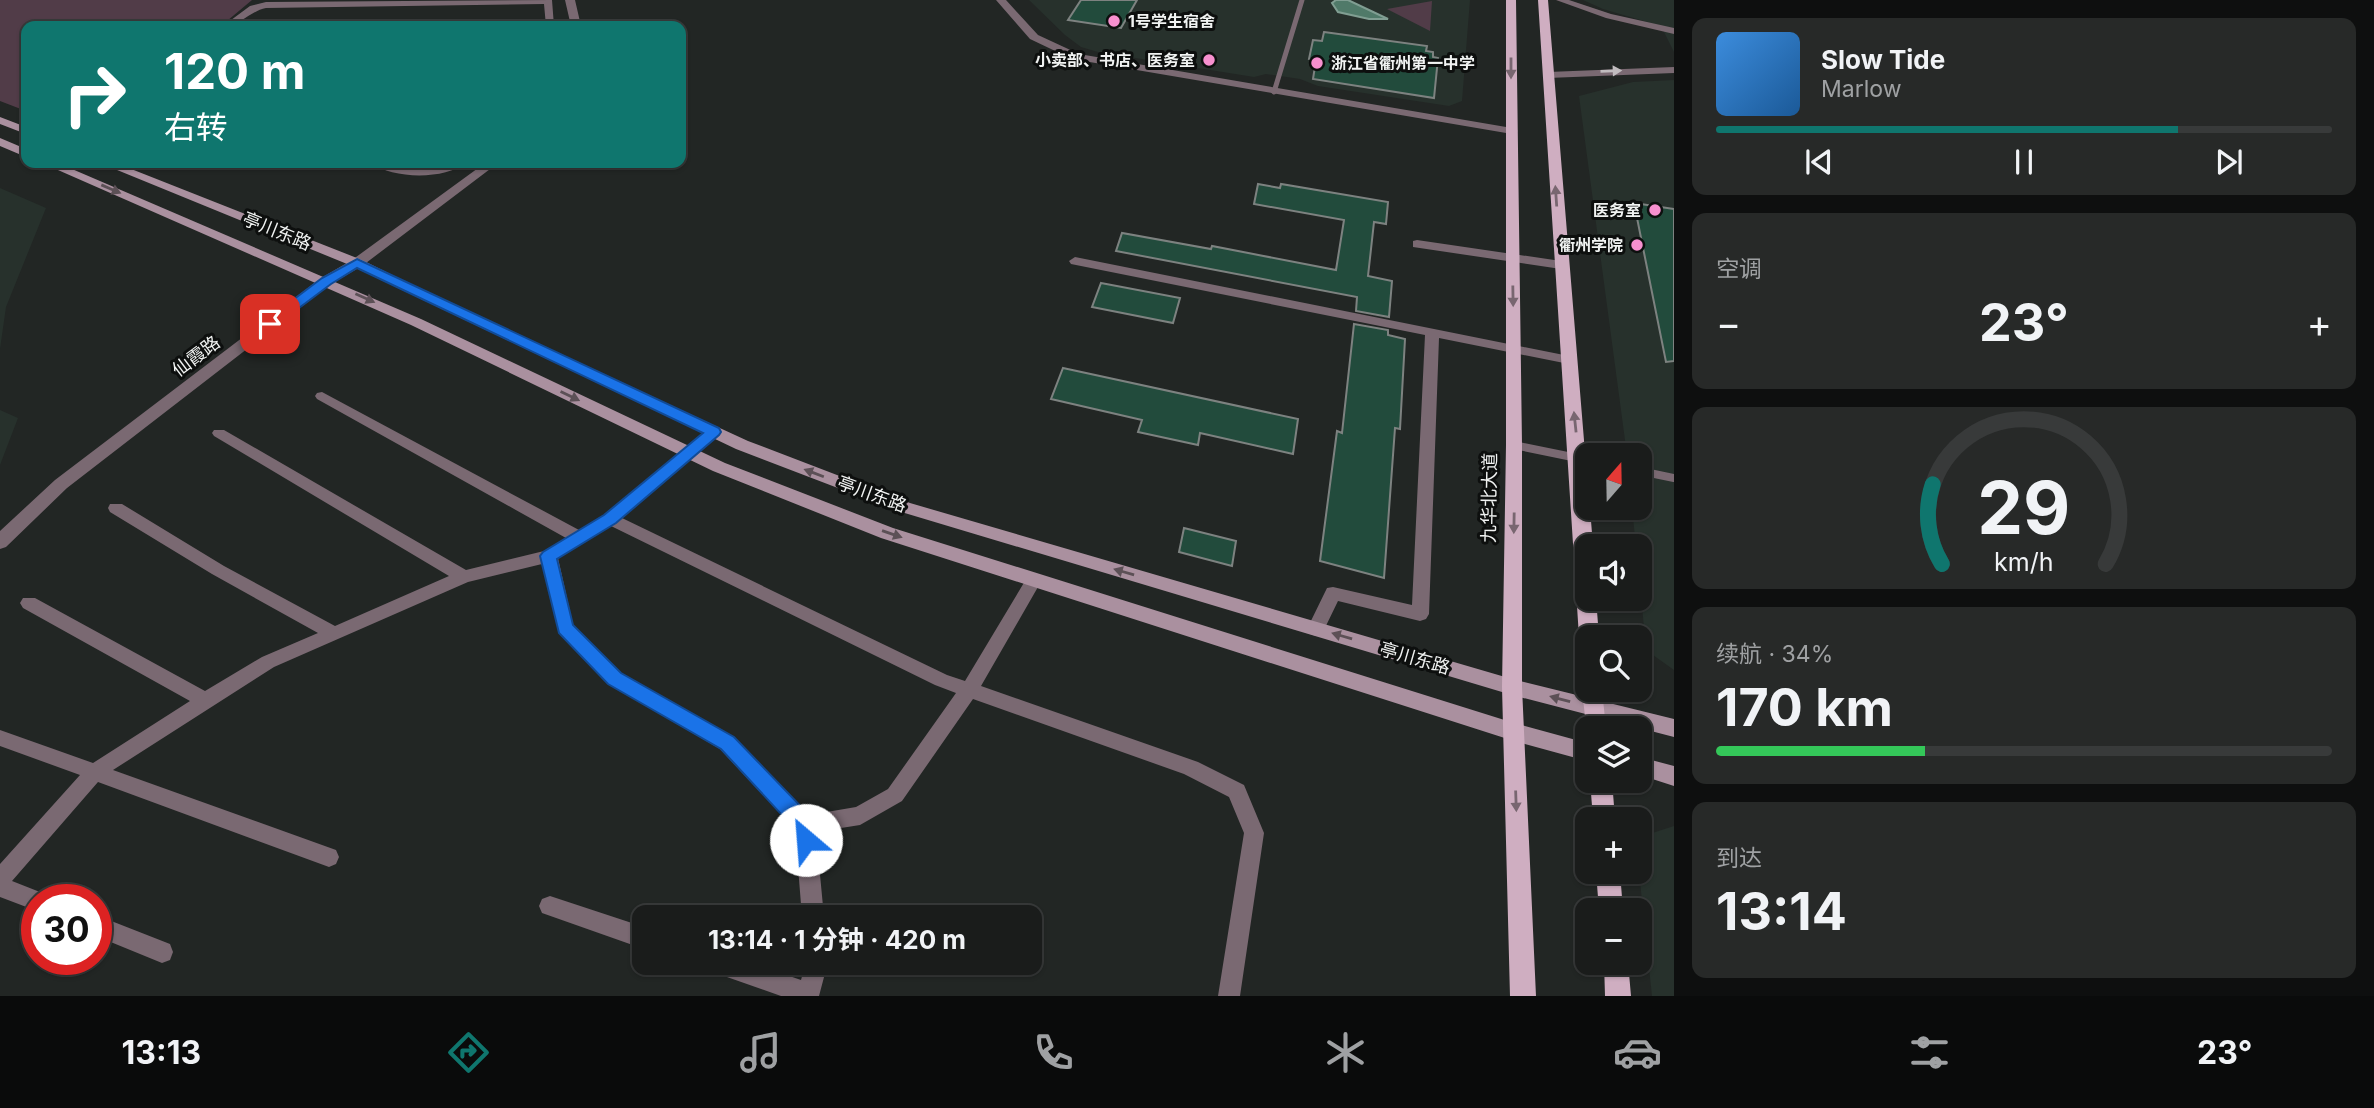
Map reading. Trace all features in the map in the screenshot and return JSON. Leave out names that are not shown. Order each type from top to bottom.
[{"type":"main road","name":"九华北大道","points":[[1511,0],[1514,349],[1512,687],[1523,996]]},
{"type":"main road","points":[[1543,0],[1569,360],[1581,443]]},
{"type":"main road","points":[[0,120],[21,129]]},
{"type":"main road","points":[[0,142],[21,151]]},
{"type":"main road","name":"亭川东路","points":[[60,168],[326,281],[690,453],[887,533],[1514,732],[1575,749]]},
{"type":"main road","name":"亭川东路","points":[[119,168],[357,263],[713,432],[904,507],[1512,687],[1674,729]]},
{"type":"main road","points":[[1585,520],[1589,625]]},
{"type":"main road","points":[[1652,770],[1674,776]]},
{"type":"main road","points":[[1617,975],[1618,996]]},
{"type":"street","points":[[570,0],[575,21]]},
{"type":"street","points":[[1001,0],[1034,37],[1076,57],[1512,131]]},
{"type":"street","points":[[1559,0],[1635,23],[1674,31]]},
{"type":"street","points":[[235,21],[259,6],[327,2],[548,1],[550,21]]},
{"type":"street","points":[[1548,75],[1674,70]]},
{"type":"street","points":[[394,168],[428,173],[449,168]]},
{"type":"street","name":"仙霞路","points":[[0,542],[61,484],[93,458],[326,281],[357,263],[485,168]]},
{"type":"street","points":[[1417,244],[1561,265]]},
{"type":"street","points":[[1075,261],[1569,360]]},
{"type":"street","points":[[1316,629],[1333,593],[1420,614],[1432,333]]},
{"type":"street","points":[[321,396],[579,538]]},
{"type":"street","points":[[0,879],[95,772],[205,700],[268,662],[464,577],[548,556],[610,519],[713,432]]},
{"type":"street","points":[[219,433],[464,577]]},
{"type":"street","points":[[116,508],[218,570],[333,633]]},
{"type":"street","points":[[610,519],[941,680],[1191,768],[1237,791],[1254,833],[1229,996]]},
{"type":"street","points":[[548,556],[565,628],[615,679],[727,743],[804,825],[812,905]]},
{"type":"street","points":[[804,825],[860,816],[895,795],[969,690],[1034,580]]},
{"type":"street","points":[[29,603],[205,700]]},
{"type":"street","points":[[0,738],[329,857]]},
{"type":"street","points":[[0,887],[21,895]]},
{"type":"street","points":[[550,906],[632,934]]},
{"type":"street","points":[[112,932],[162,952]]},
{"type":"street","points":[[752,975],[808,995],[813,975]]},
{"type":"lane","points":[[1274,92],[1302,0]]},
{"type":"lane","points":[[1514,445],[1575,457]]},
{"type":"lane","points":[[1652,473],[1674,478]]},
{"type":"shaded area","points":[[0,0],[252,0],[227,21],[21,21],[21,109],[0,101]]},
{"type":"shaded area","name":"浙江省衢州第一中学","points":[[1029,0],[1470,0],[1462,101],[1449,106],[1318,86],[1300,79],[1266,74],[1254,77],[1098,52],[1081,47],[1065,35]]},
{"type":"shaded area","points":[[1336,0],[1348,0],[1388,19],[1369,19],[1338,12],[1332,3]]},
{"type":"shaded area","points":[[1583,0],[1674,0],[1674,52],[1661,26],[1603,9]]},
{"type":"shaded area","points":[[1432,1],[1430,31],[1387,9]]},
{"type":"shaded area","name":"衢州学院","points":[[1674,80],[1674,670],[1652,654],[1652,625],[1644,625],[1642,611],[1652,611],[1652,534],[1635,534],[1633,520],[1652,520],[1652,443],[1625,443],[1579,96],[1633,82]]},
{"type":"shaded area","points":[[0,188],[46,208],[6,307],[0,349]]},
{"type":"shaded area","points":[[0,410],[18,418],[0,465]]},
{"type":"shaded area","points":[[1674,826],[1674,996],[1652,996],[1650,975],[1652,975],[1652,898],[1642,898],[1640,884],[1652,884],[1652,833]]},
{"type":"building","points":[[1081,0],[1137,0],[1121,28],[1068,20]]},
{"type":"building","points":[[1324,32],[1427,46],[1426,51],[1433,52],[1433,57],[1438,58],[1434,98],[1313,79],[1316,60],[1309,59],[1313,40],[1322,41]]},
{"type":"building","points":[[1258,184],[1280,188],[1281,184],[1388,202],[1386,224],[1374,222],[1368,276],[1392,281],[1389,317],[1356,311],[1357,297],[1116,251],[1122,233],[1211,249],[1212,246],[1336,270],[1344,220],[1254,204]]},
{"type":"building","points":[[1634,203],[1674,209],[1674,361],[1666,362]]},
{"type":"building","points":[[1101,283],[1180,298],[1173,323],[1092,307]]},
{"type":"building","points":[[1354,324],[1388,330],[1388,335],[1405,339],[1400,429],[1395,428],[1384,578],[1320,561],[1337,431],[1342,433]]},
{"type":"building","points":[[1063,368],[1298,419],[1293,454],[1200,433],[1198,445],[1138,432],[1142,420],[1051,399]]},
{"type":"building","points":[[1184,528],[1236,541],[1232,566],[1179,552]]},
{"type":"place","name":"1号学生宿舍","points":[[1114,21]]},
{"type":"place","name":"小卖部、书店、医务室","points":[[1209,60]]},
{"type":"place","name":"浙江省衢州第一中学","points":[[1317,63]]},
{"type":"place","name":"医务室","points":[[1655,210]]},
{"type":"place","name":"衢州学院","points":[[1637,245]]},
{"type":"route","points":[[270,324],[326,281],[357,263],[713,432],[610,519],[548,556],[565,628],[615,679],[727,743],[804,825],[806,840]]}]
